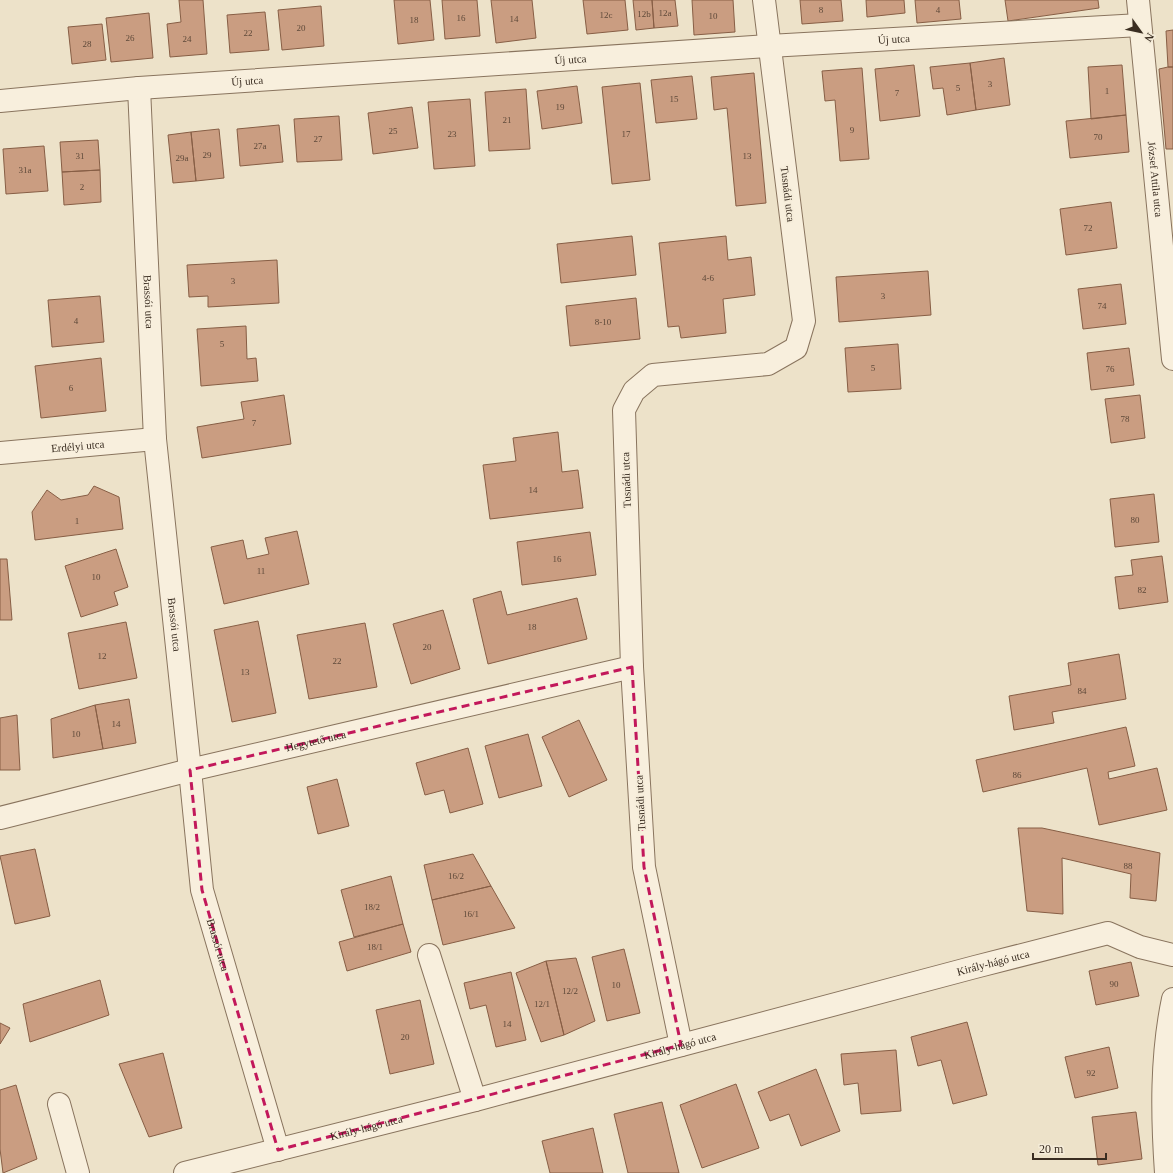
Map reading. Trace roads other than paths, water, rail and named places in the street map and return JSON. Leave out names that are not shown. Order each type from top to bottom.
[{"type":"street","name":"Tusnádi utca","points":[[681,1044],[644,867],[632,667],[624,410],[634,391],[653,375],[768,364],[796,348],[804,321],[764,0]]},
{"type":"street","name":"József Attila utca","points":[[1138,0],[1173,358]]},
{"type":"street","name":"Új utca","points":[[0,100],[139,88],[769,46],[1140,25]]},
{"type":"street","name":"Brassói utca","points":[[139,88],[155,439],[202,890],[278,1150]]},
{"type":"street","name":"Erdélyi utca","points":[[0,453],[155,439]]},
{"type":"street","name":"Hegytető utca","points":[[0,818],[190,770],[632,667]]},
{"type":"street","name":"Király-hágó utca","points":[[185,1173],[475,1100],[681,1044],[1108,933],[1140,947],[1173,954]]},
{"type":"street","points":[[429,955],[475,1100]]},
{"type":"street","points":[[1166,1173],[1168,1125],[1164,1066],[1173,999]]},
{"type":"street","points":[[59,1104],[78,1173]]}]
